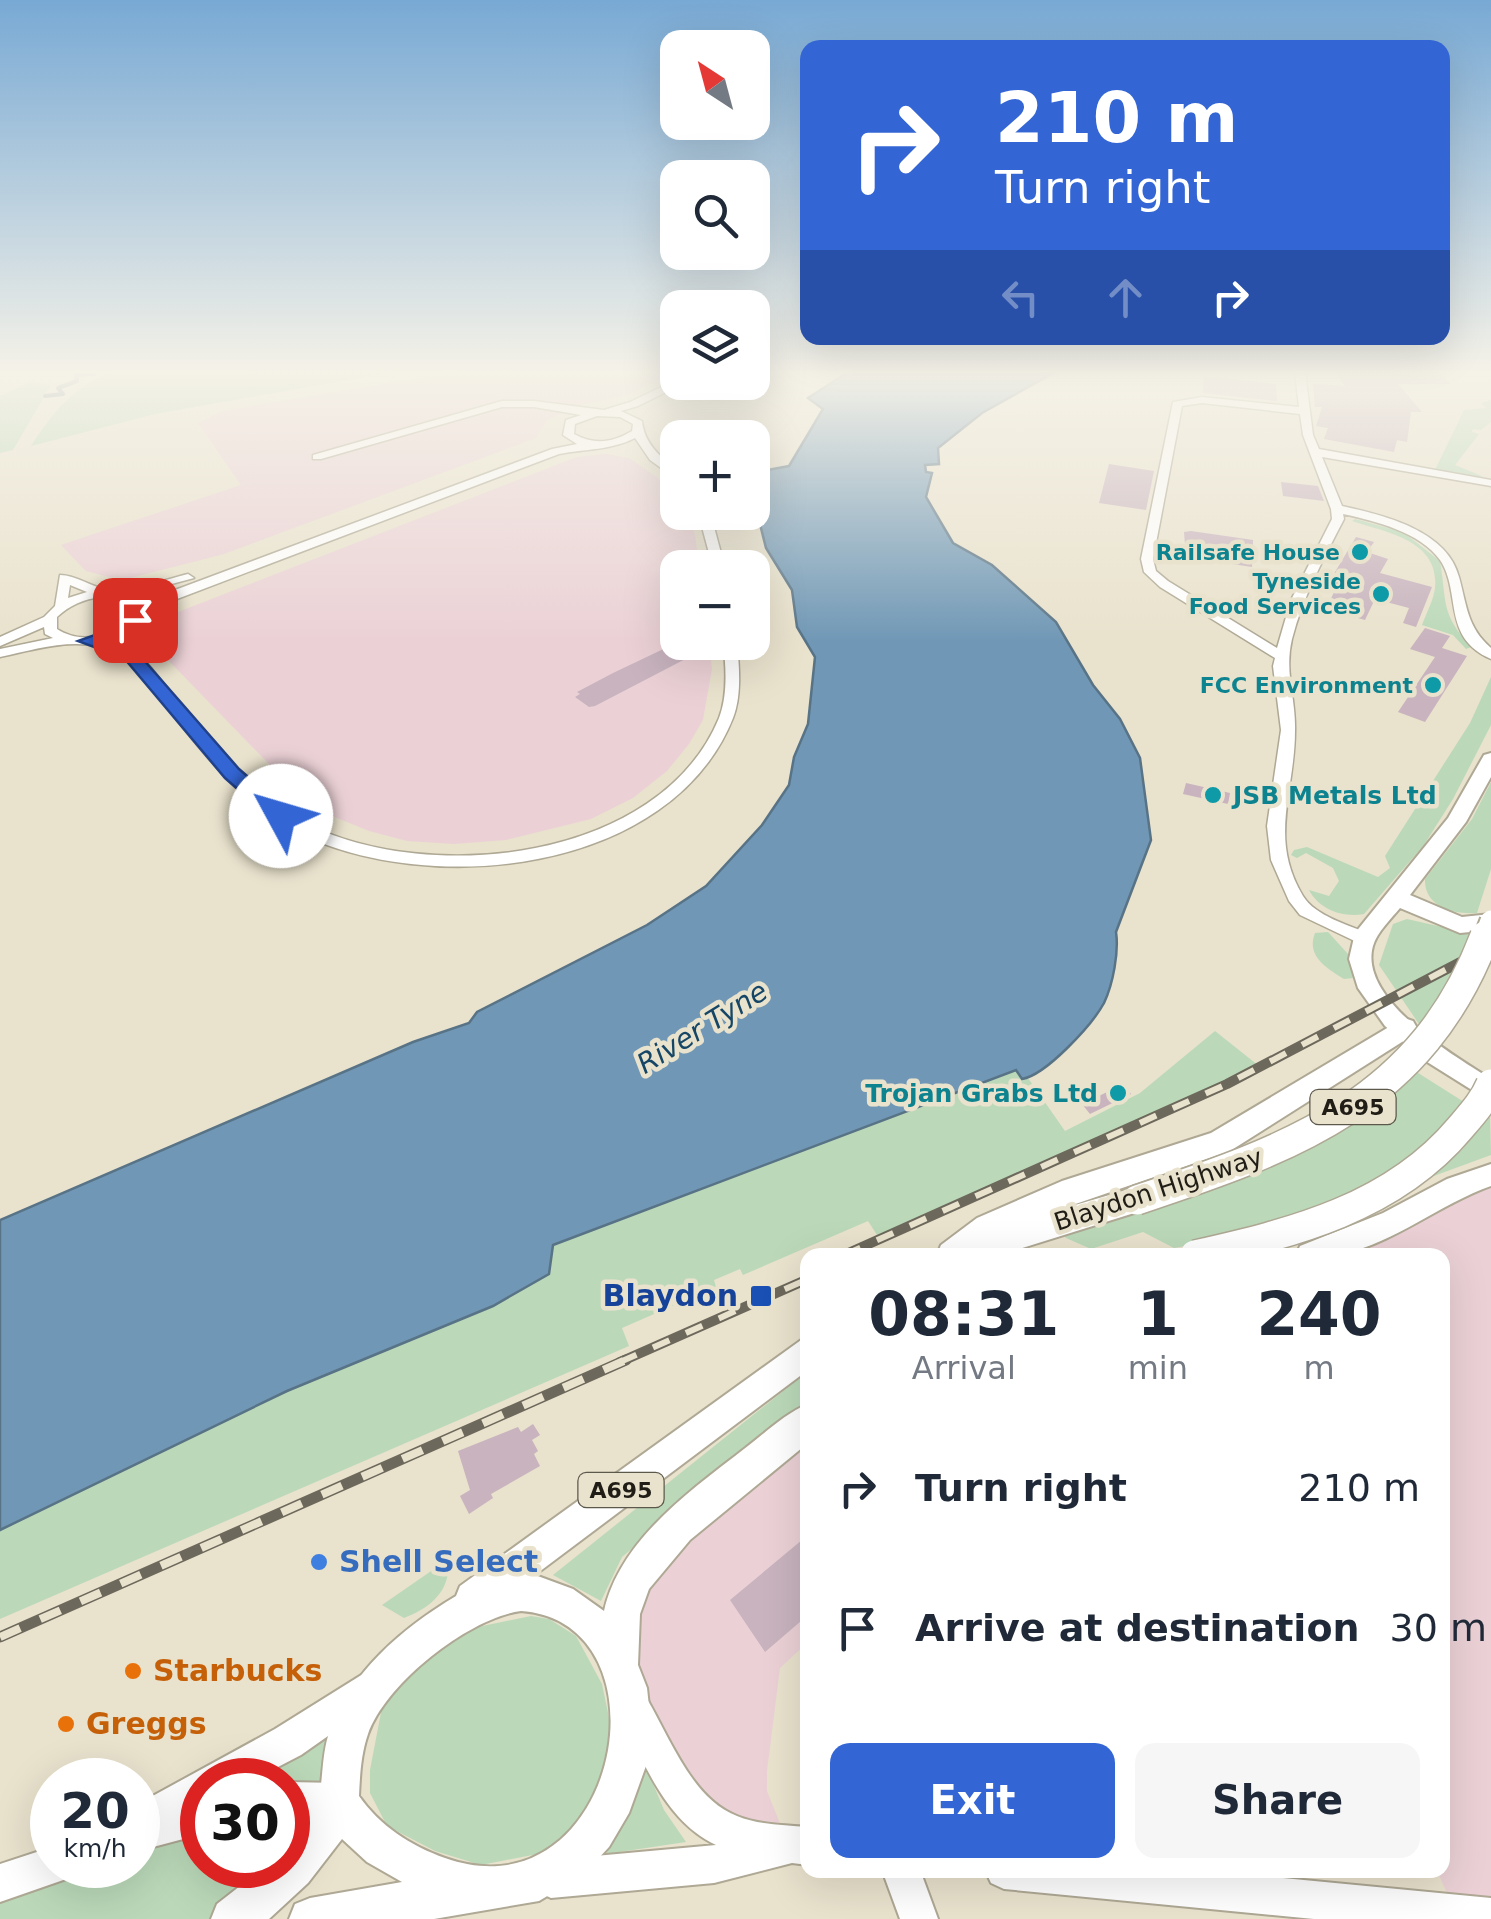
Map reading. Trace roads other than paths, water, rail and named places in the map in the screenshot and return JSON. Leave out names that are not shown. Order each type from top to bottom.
[{"type":"main road","points":[[1227,1248],[1287,1235],[1382,1195],[1421,1169],[1454,1139],[1487,1089],[1404,1028],[1371,991],[1360,962],[1362,939],[1456,822],[1491,759]]},
{"type":"main road","points":[[1394,897],[1460,924],[1491,922]]},
{"type":"main road","name":"Blaydon Highway","points":[[976,1248],[1137,1200],[1285,1148],[1384,1085],[1434,1035],[1454,1010],[1491,922]]},
{"type":"main road","points":[[964,1248],[988,1228],[1072,1190],[1220,1142],[1404,1028]]},
{"type":"main road","points":[[1326,1248],[1485,1180]]},
{"type":"main road","name":"A695","points":[[435,1631],[800,1356]]},
{"type":"main road","name":"A695","points":[[621,1661],[620,1630],[625,1600],[646,1561],[692,1516],[800,1428]]},
{"type":"main road","points":[[258,1758],[288,1742],[380,1679],[465,1610],[497,1599],[537,1593],[588,1620],[621,1661],[630,1703],[629,1758],[609,1810],[576,1857],[538,1880]]},
{"type":"main road","points":[[232,1919],[260,1902],[291,1874],[340,1803],[356,1712],[380,1679]]},
{"type":"main road","points":[[630,1703],[678,1790],[699,1816],[717,1829],[798,1846]]},
{"type":"main road","points":[[310,1801],[340,1803]]},
{"type":"main road","points":[[340,1803],[354,1826],[382,1850],[423,1872],[478,1890]]},
{"type":"main road","points":[[310,1919],[538,1880],[714,1864],[798,1846]]},
{"type":"main road","points":[[0,1884],[30,1874]]},
{"type":"main road","points":[[904,1878],[919,1919]]},
{"type":"main road","points":[[1054,1878],[1218,1904],[1468,1917]]},
{"type":"street","points":[[61,607],[64,578],[103,592],[120,593],[182,580],[502,462]]},
{"type":"street","points":[[86,641],[115,634],[172,596],[527,462]]},
{"type":"street","points":[[1165,462],[1147,558],[1150,572],[1282,657]]},
{"type":"street","points":[[1319,462],[1338,509],[1336,526],[1298,600],[1282,657],[1288,730],[1275,826],[1279,860],[1306,911],[1362,939]]},
{"type":"street","points":[[1371,462],[1491,482]]},
{"type":"street","points":[[1338,509],[1399,526],[1438,553],[1451,571],[1460,624],[1491,655]]},
{"type":"street","points":[[0,642],[49,620],[61,607],[103,592]]},
{"type":"street","points":[[120,593],[134,598],[136,618],[130,655]]},
{"type":"street","points":[[49,620],[50,631],[66,640]]},
{"type":"street","points":[[0,653],[66,640],[86,641],[130,655],[232,773],[281,816],[352,850],[402,860],[450,863],[512,857],[575,842],[620,824],[675,789],[707,756],[725,721],[732,687],[731,660]]},
{"type":"water","name":"River Tyne","points":[[792,462],[939,462],[925,465],[926,472],[932,473],[926,497],[953,543],[992,565],[1056,622],[1093,685],[1120,719],[1140,758],[1151,840],[1116,932],[1113,977],[1098,1012],[1068,1048],[1032,1075],[1022,1079],[1016,1070],[553,1245],[549,1274],[493,1306],[287,1391],[0,1530],[0,1220],[413,1042],[469,1023],[477,1012],[647,925],[706,886],[762,825],[789,785],[794,757],[808,724],[815,657],[797,627],[792,590],[766,548],[762,530],[770,530],[770,469],[789,466]]},
{"type":"railway","points":[[860,1248],[1227,1084],[1491,946]]},
{"type":"railway","points":[[620,1362],[800,1283]]},
{"type":"railway","points":[[0,1637],[626,1360]]},
{"type":"place","name":"Railsafe House","points":[[1360,552]]},
{"type":"place","name":"Tyneside Food Services","points":[[1381,594]]},
{"type":"place","name":"FCC Environment","points":[[1433,685]]},
{"type":"place","name":"JSB Metals Ltd","points":[[1213,795]]},
{"type":"place","name":"Trojan Grabs Ltd","points":[[1118,1093]]},
{"type":"place","name":"Blaydon","points":[[761,1296]]},
{"type":"place","name":"Shell Select","points":[[319,1562]]},
{"type":"place","name":"Starbucks","points":[[133,1671]]},
{"type":"place","name":"Greggs","points":[[66,1724]]}]
